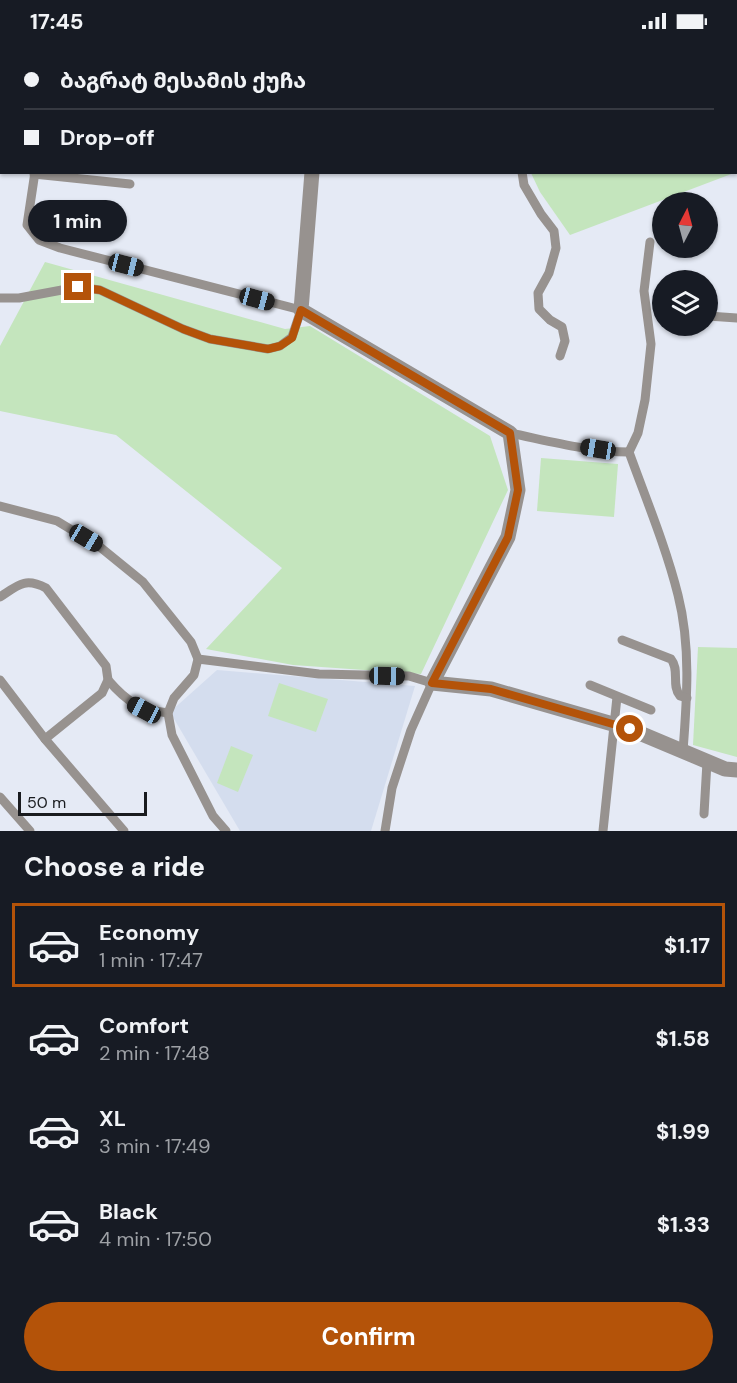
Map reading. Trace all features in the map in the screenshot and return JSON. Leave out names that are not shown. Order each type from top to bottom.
[{"type":"street","points":[[312,174],[301,310],[510,433],[518,490],[508,537],[432,683],[491,689],[613,725],[725,769],[737,770]]},
{"type":"lane","points":[[0,298],[19,298],[78,287],[100,290],[183,329],[210,339],[268,349],[280,346],[292,338],[301,310],[60,248],[39,240],[27,225],[35,174]]},
{"type":"lane","points":[[44,174],[130,184]]},
{"type":"lane","points":[[522,174],[524,185],[554,231],[556,248],[549,273],[538,293],[539,309],[550,320],[562,327],[565,341],[560,356]]},
{"type":"lane","points":[[650,242],[645,291],[651,344],[645,400],[638,433],[629,452],[678,596],[687,652],[687,698],[683,751]]},
{"type":"lane","points":[[718,317],[737,318]]},
{"type":"lane","points":[[510,433],[575,446],[629,452]]},
{"type":"lane","points":[[0,506],[57,520],[100,547],[143,582],[190,642],[198,659],[194,675],[174,699],[168,713],[172,735],[213,816],[226,831]]},
{"type":"lane","points":[[0,597],[21,583],[34,582],[46,588],[106,666],[108,680],[102,693],[45,739]]},
{"type":"lane","points":[[622,640],[671,659],[675,664],[676,692],[687,698]]},
{"type":"lane","points":[[198,659],[319,674],[409,676],[432,683],[411,730],[392,788],[385,831]]},
{"type":"lane","points":[[0,680],[45,739],[124,831]]},
{"type":"lane","points":[[108,680],[124,698],[144,710],[168,713]]},
{"type":"lane","points":[[590,685],[651,710]]},
{"type":"lane","points":[[603,831],[617,696]]},
{"type":"lane","points":[[704,814],[707,762]]},
{"type":"lane","points":[[0,797],[30,831]]},
{"type":"shaded area","points":[[217,670],[415,686],[371,831],[240,831],[170,712]]},
{"type":"green space","points":[[531,174],[731,174],[684,192],[652,192],[652,204],[570,235],[540,192]]},
{"type":"green space","points":[[45,262],[285,329],[310,326],[490,436],[508,490],[421,674],[293,665],[206,649],[282,568],[116,435],[0,411],[0,346]]},
{"type":"green space","points":[[541,458],[618,464],[614,517],[537,511]]},
{"type":"green space","points":[[698,647],[737,648],[737,757],[693,745]]},
{"type":"green space","points":[[279,683],[328,699],[316,732],[268,716]]},
{"type":"green space","points":[[231,746],[253,755],[238,792],[217,783]]},
{"type":"route","points":[[78,287],[100,290],[183,329],[210,339],[268,349],[280,346],[292,338],[301,310],[510,433],[518,490],[508,537],[432,683],[491,689],[630,729]]}]
